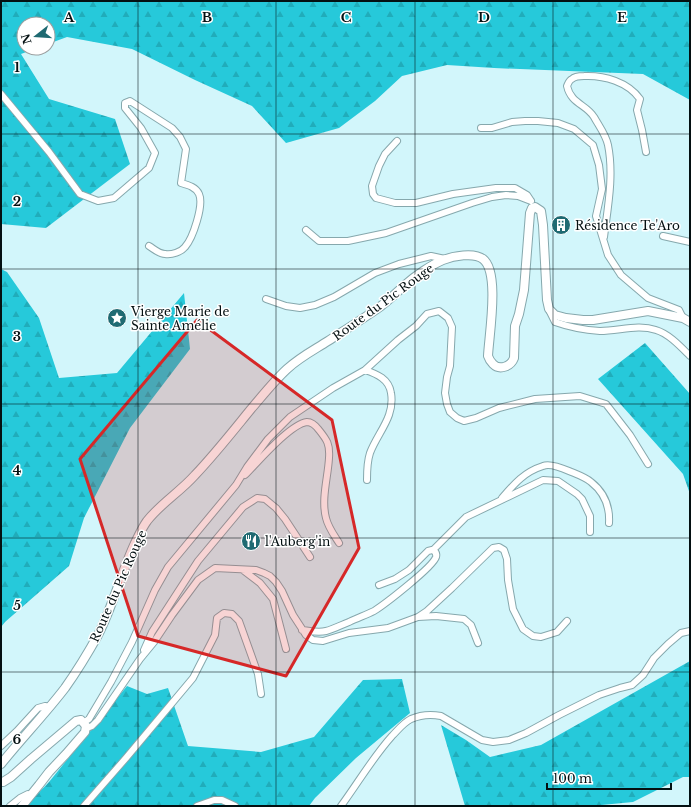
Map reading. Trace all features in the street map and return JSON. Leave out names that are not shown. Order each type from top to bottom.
[{"type":"street","points":[[604,240],[611,184],[608,145],[593,116],[587,109],[571,97],[568,92],[567,86],[572,79],[578,76],[603,77],[629,88],[636,94],[640,99],[637,110],[646,152]]},
{"type":"street","points":[[1,94],[50,152],[80,194],[98,201],[114,198],[149,168],[155,153],[141,128],[125,108],[125,102],[130,101],[172,128],[180,137],[186,149],[181,183],[193,187],[199,194],[200,204],[198,219],[185,247],[176,253],[166,255],[149,246]]},
{"type":"street","points":[[481,128],[492,128],[512,122],[525,121],[558,123],[574,129],[593,145],[599,165],[602,189],[596,216],[608,255],[621,275],[648,298],[679,310],[686,320]]},
{"type":"street","points":[[397,141],[385,154],[379,166],[372,186],[373,194],[376,198],[395,203],[416,203],[453,194],[496,188],[515,188],[530,198],[533,204]]},
{"type":"street","points":[[306,230],[319,241],[348,241],[386,233],[492,197],[506,195],[518,196],[533,204],[541,211],[547,300],[555,322],[572,327],[601,331],[643,328],[656,330],[672,339],[690,356]]},
{"type":"street","name":"Route du Pic Rouge","points":[[1,764],[49,707],[78,668],[98,634],[126,562],[146,522],[155,511],[191,480],[218,450],[266,391],[287,369],[308,352],[348,329],[380,307],[407,283],[435,264],[459,255],[479,256],[488,263],[491,272],[493,296],[488,356],[492,363],[497,367],[509,366],[514,358],[516,326],[524,290],[530,213],[533,204]]},
{"type":"street","points":[[663,236],[690,242]]},
{"type":"street","points":[[266,299],[286,306],[300,308],[315,305],[334,297],[375,273],[399,264],[431,256],[445,259]]},
{"type":"street","points":[[549,309],[555,315],[583,320],[593,320],[648,311],[686,320]]},
{"type":"street","points":[[236,485],[247,467],[268,439],[290,417],[333,388],[365,370],[416,326],[427,314],[439,311],[448,318],[452,327],[450,366],[445,393],[450,412],[457,418],[464,421],[476,418],[500,408],[535,399],[580,396],[606,404],[630,435],[648,464]]},
{"type":"street","points":[[365,370],[382,378],[388,383],[392,398],[391,410],[370,452],[367,468],[367,480]]},
{"type":"street","points":[[22,806],[48,772],[85,732],[85,726],[111,682],[132,642],[155,590],[168,567],[236,485],[271,447],[296,427],[305,422],[312,423],[328,442],[329,459],[324,502],[326,518],[339,543]]},
{"type":"street","points":[[500,501],[515,482],[526,474],[544,465],[560,467],[590,481],[598,488],[608,504],[609,523]]},
{"type":"street","points":[[379,585],[395,579],[409,570],[428,551],[434,550],[466,517],[543,480],[558,481],[582,499],[590,516],[590,532]]},
{"type":"street","points":[[140,659],[152,632],[198,561],[243,506],[257,498],[266,499],[285,519],[310,557]]},
{"type":"street","points":[[85,726],[92,726],[98,720],[140,659],[154,642],[198,580],[215,568],[256,570],[270,576],[282,591],[293,615],[306,635],[313,640],[323,641],[349,633],[388,628],[418,617],[427,611],[452,588],[492,548],[499,547],[504,550],[507,559],[508,580],[514,609],[523,629],[533,636],[541,638],[557,632],[567,621]]},
{"type":"street","points":[[302,630],[317,633],[325,632],[374,611],[400,592],[427,568],[436,558],[437,555],[434,550]]},
{"type":"street","points":[[243,570],[260,583],[272,599],[286,649]]},
{"type":"street","points":[[84,806],[193,678],[215,635],[217,618],[224,613],[232,614],[239,621],[258,674],[261,694]]},
{"type":"street","points":[[418,617],[436,616],[464,619],[471,625],[478,643]]},
{"type":"street","points":[[341,806],[387,742],[401,726],[411,719],[423,716],[441,716],[482,740],[493,742],[509,740],[526,733],[599,695],[632,685],[643,675],[654,658],[668,644],[681,633],[690,631]]},
{"type":"street","points":[[1,746],[38,708],[45,706],[49,707]]},
{"type":"street","points":[[1,782],[6,781],[11,777],[76,721],[81,720],[85,726]]},
{"type":"street","points":[[10,806],[20,798],[28,794],[31,795]]},
{"type":"street","points":[[197,806],[214,800],[222,800],[236,806]]},
{"type":"highlighted area","points":[[197,320],[332,420],[359,548],[286,676],[138,636],[80,459]]},
{"type":"green space","points":[[1,1],[690,1],[690,100],[643,74],[447,65],[402,76],[375,101],[339,128],[286,143],[252,106],[132,49],[67,37],[56,41],[56,16],[16,16],[16,56],[22,56],[49,99],[115,119],[130,164],[46,228],[1,224]]},
{"type":"green space","points":[[1,269],[7,272],[39,318],[59,378],[117,373],[184,293],[190,349],[130,428],[84,518],[69,566],[1,627]]},
{"type":"green space","points":[[645,343],[690,394],[690,494],[683,474],[598,379]]},
{"type":"green space","points":[[690,661],[690,777],[683,777],[633,802],[591,806],[465,806],[441,725],[490,757],[541,745]]},
{"type":"green space","points":[[402,679],[410,713],[356,758],[315,798],[309,806],[26,806],[49,782],[127,686],[147,694],[168,688],[188,746],[261,752],[314,737],[363,680]]},
{"type":"place","name":"Résidence Te'Aro","points":[[561,225]]},
{"type":"place","name":"Vierge Marie de Sainte Amélie","points":[[117,318]]},
{"type":"place","name":"l'Auberg'in","points":[[251,541]]}]
